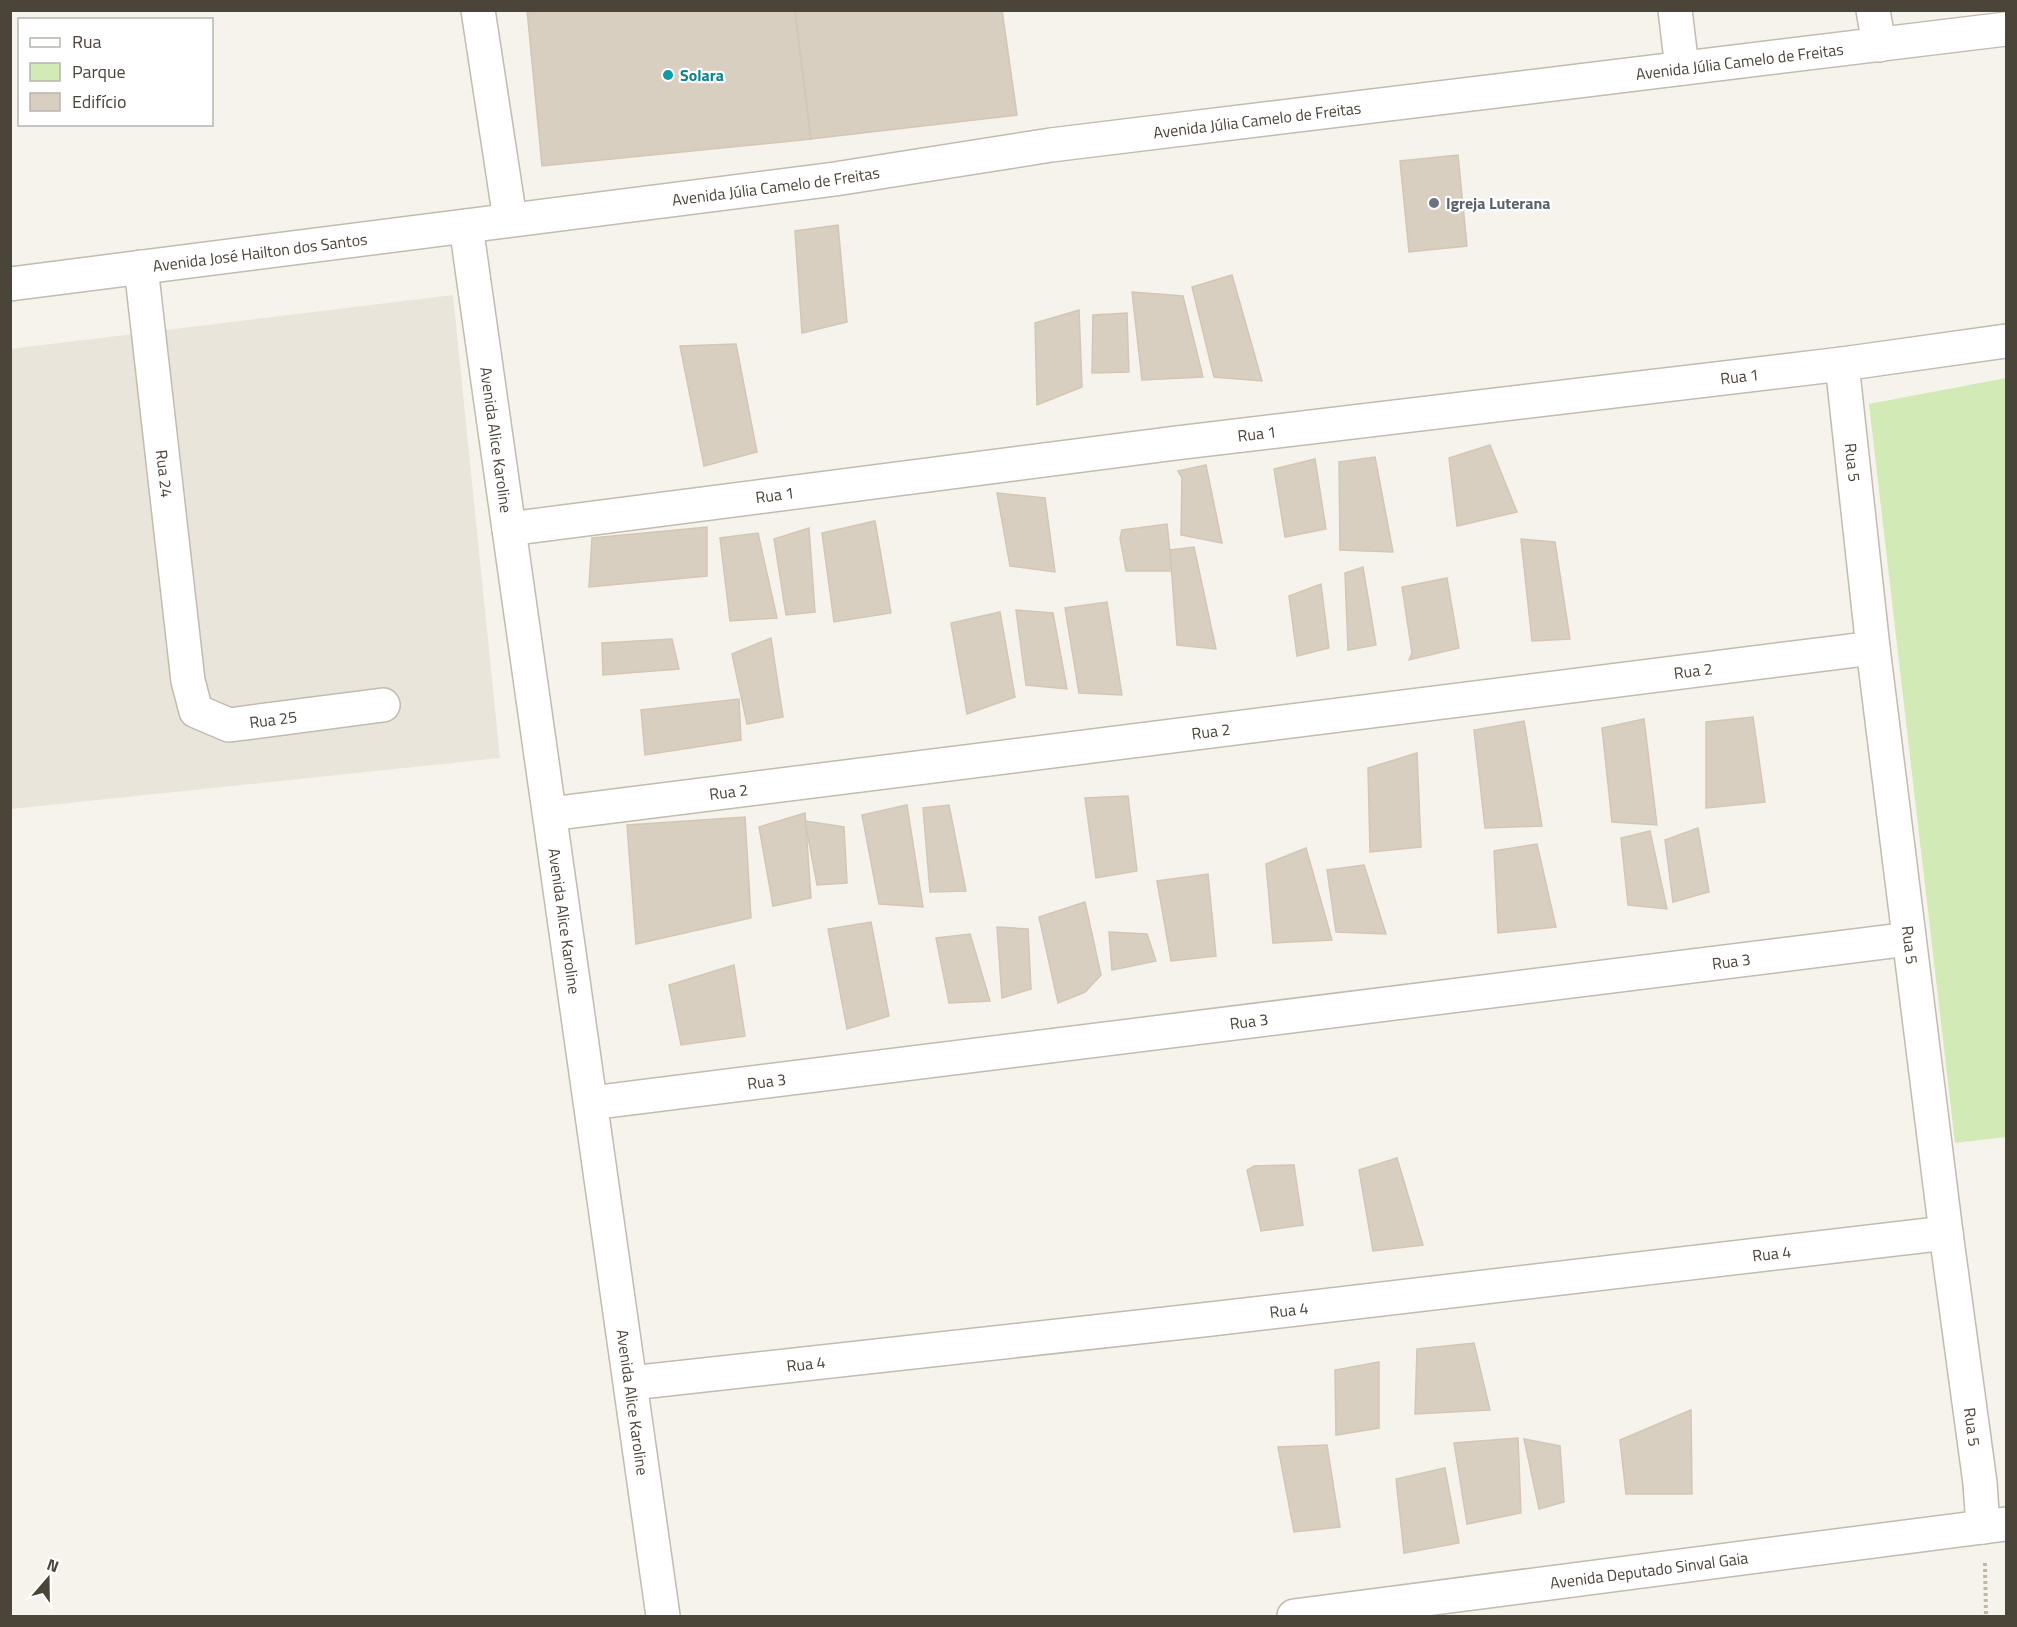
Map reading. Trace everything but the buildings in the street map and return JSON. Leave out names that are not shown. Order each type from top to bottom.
[{"type":"street","points":[[478,10],[510,219]]},
{"type":"street","points":[[1675,10],[1682,68]]},
{"type":"street","points":[[1873,10],[1879,45]]},
{"type":"street","name":"Avenida Júlia Camelo de Freitas","points":[[510,219],[835,178],[1051,145],[2007,29]]},
{"type":"street","name":"Avenida José Hailton dos Santos","points":[[10,284],[510,219]]},
{"type":"street","name":"Avenida Alice Karoline","points":[[466,226],[663,1617]]},
{"type":"street","name":"Rua 24","points":[[141,267],[188,681]]},
{"type":"street","name":"Rua 1","points":[[509,529],[1176,442],[1842,364],[2007,341]]},
{"type":"street","name":"Rua 5","points":[[1842,364],[1873,648],[1946,1233],[1980,1483],[1995,1525]]},
{"type":"street","name":"Rua 2","points":[[550,814],[1873,648]]},
{"type":"street","name":"Rua 25","points":[[188,681],[196,711],[229,725],[383,705]]},
{"type":"street","name":"Rua 3","points":[[591,1103],[1909,939]]},
{"type":"street","name":"Rua 4","points":[[631,1383],[1223,1318],[1946,1233]]},
{"type":"street","name":"Avenida Deputado Sinval Gaia","points":[[1294,1617],[1995,1525]]},
{"type":"path","points":[[1986,1617],[1995,1525]]},
{"type":"shaded area","points":[[453,295],[500,758],[11,809],[10,349]]},
{"type":"green space","points":[[2006,378],[2006,1137],[1955,1143],[1869,404]]},
{"type":"place","name":"Solara","points":[[668,75]]},
{"type":"place","name":"Igreja Luterana","points":[[1434,203]]}]
